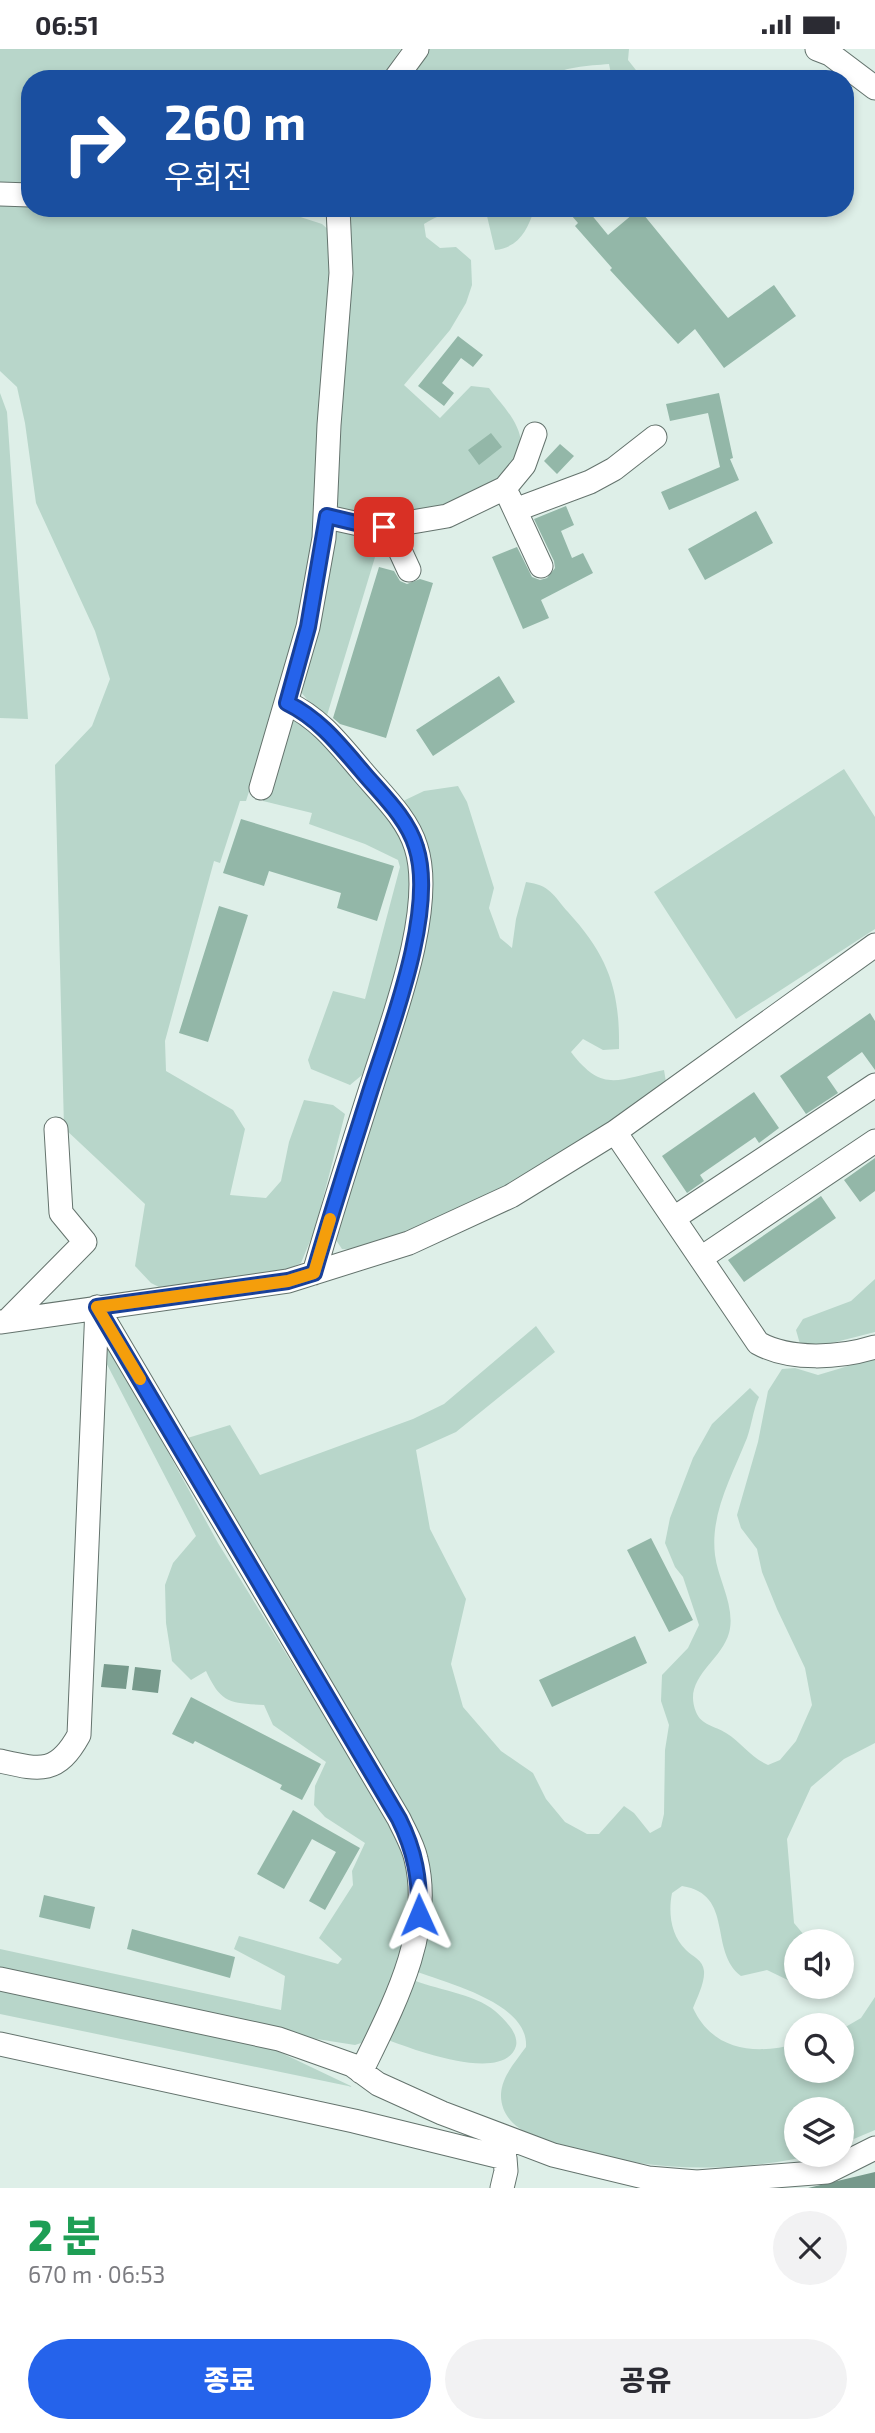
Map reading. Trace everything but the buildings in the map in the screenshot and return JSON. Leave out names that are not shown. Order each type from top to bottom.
[{"type":"street","points":[[402,70],[417,49]]},
{"type":"street","points":[[817,49],[830,54],[852,70]]},
{"type":"street","points":[[854,72],[875,87]]},
{"type":"street","points":[[0,194],[21,195]]},
{"type":"street","points":[[261,788],[308,627],[327,516],[329,425],[341,272],[338,217]]},
{"type":"street","points":[[327,516],[377,528],[447,516],[505,488],[524,465],[535,434]]},
{"type":"street","points":[[515,510],[590,482],[614,469],[655,437]]},
{"type":"street","points":[[505,488],[541,566]]},
{"type":"street","points":[[384,527],[397,544],[409,570]]},
{"type":"street","points":[[287,703],[306,712],[327,730],[403,820],[416,847],[421,875],[418,913],[407,975],[314,1273]]},
{"type":"street","points":[[4,1321],[288,1281],[409,1243],[511,1196],[615,1132],[875,945]]},
{"type":"street","points":[[674,1218],[875,1086]]},
{"type":"street","points":[[4,1321],[85,1242],[61,1213],[56,1129]]},
{"type":"street","points":[[615,1132],[758,1343],[769,1349],[816,1356],[841,1355],[875,1347]]},
{"type":"street","points":[[701,1258],[875,1141]]},
{"type":"street","points":[[0,1762],[39,1769],[55,1764],[71,1750],[79,1735],[97,1307]]},
{"type":"street","points":[[97,1307],[399,1819],[416,1859],[420,1887],[419,1915],[409,1958],[391,2009],[361,2072]]},
{"type":"street","points":[[0,1979],[279,2039],[352,2065],[379,2084],[442,2113],[553,2155],[648,2178],[697,2182],[827,2172],[875,2148]]},
{"type":"street","points":[[0,2044],[354,2121],[505,2158],[506,2171],[502,2188]]},
{"type":"shaded area","points":[[0,49],[401,49],[386,70],[21,70],[21,188],[0,187]]},
{"type":"shaded area","points":[[425,49],[629,49],[628,60],[636,70],[610,70],[609,64],[565,70],[409,70]]},
{"type":"shaded area","points":[[0,198],[21,199],[21,217],[300,217],[322,224],[331,232],[335,246],[319,515],[302,625],[246,801],[240,801],[220,863],[214,861],[165,1041],[166,1071],[233,1110],[245,1129],[230,1195],[266,1198],[281,1181],[289,1142],[304,1100],[333,1105],[345,1114],[315,1229],[301,1263],[275,1275],[159,1287],[151,1283],[135,1266],[145,1204],[64,1128],[55,765],[92,726],[110,679],[95,631],[36,503],[17,387],[0,371]]},
{"type":"shaded area","points":[[349,217],[438,217],[424,224],[426,237],[440,248],[456,247],[471,260],[472,285],[466,303],[450,330],[404,385],[440,418],[471,386],[489,388],[514,421],[520,435],[520,450],[494,482],[481,492],[451,507],[386,520],[333,510]]},
{"type":"shaded area","points":[[487,217],[531,217],[517,241],[495,250]]},
{"type":"shaded area","points":[[0,393],[7,412],[28,719],[0,718]]},
{"type":"shaded area","points":[[333,526],[378,534],[379,544],[325,722],[297,687]]},
{"type":"shaded area","points":[[298,718],[306,720],[398,822],[415,875],[401,972],[362,1075],[350,1085],[311,1069],[308,1060],[333,991],[365,999],[400,867],[398,860],[365,844],[309,824],[312,813],[263,801],[285,724]]},
{"type":"shaded area","points":[[844,769],[875,817],[875,929],[736,1019],[654,892]]},
{"type":"shaded area","points":[[458,786],[467,802],[494,888],[489,908],[500,938],[512,948],[516,919],[526,882],[541,886],[554,896],[582,928],[609,975],[617,1008],[619,1049],[603,1050],[583,1039],[571,1052],[582,1065],[602,1079],[623,1079],[664,1070],[666,1082],[604,1126],[507,1187],[438,1220],[381,1243],[358,1249],[342,1249],[334,1237],[425,912],[401,802],[424,791]]},
{"type":"shaded area","points":[[875,1279],[875,1332],[824,1345],[800,1344],[796,1330],[803,1319],[851,1301]]},
{"type":"shaded area","points":[[536,1326],[555,1352],[456,1432],[416,1450],[430,1529],[466,1599],[451,1664],[463,1707],[501,1751],[533,1773],[546,1799],[565,1822],[587,1834],[599,1834],[624,1806],[634,1813],[650,1833],[661,1827],[664,1814],[665,1750],[669,1725],[661,1701],[662,1675],[688,1648],[699,1625],[683,1577],[675,1567],[665,1543],[670,1518],[693,1458],[712,1424],[750,1388],[759,1397],[747,1438],[719,1510],[714,1539],[715,1555],[731,1623],[725,1643],[698,1680],[693,1700],[701,1720],[731,1737],[768,1765],[780,1760],[796,1741],[812,1705],[805,1668],[762,1572],[757,1549],[741,1528],[737,1515],[758,1442],[768,1391],[782,1369],[795,1368],[818,1375],[875,1358],[875,1743],[844,1759],[811,1787],[787,1839],[794,1923],[799,1929],[784,1929],[784,1978],[767,1970],[741,1976],[725,1953],[715,1911],[709,1900],[698,1891],[682,1886],[672,1893],[671,1916],[677,1938],[703,1967],[703,1980],[693,2008],[701,2022],[724,2041],[737,2046],[751,2049],[784,2046],[784,2083],[854,2083],[854,2022],[861,2018],[875,1997],[875,2130],[854,2139],[854,2097],[784,2097],[784,2161],[721,2167],[656,2165],[623,2161],[541,2140],[513,2123],[502,2105],[502,2087],[526,2047],[523,2031],[514,2018],[500,2006],[463,1988],[412,1970],[427,1884],[181,1440],[230,1425],[260,1475],[413,1419],[444,1404]]},
{"type":"shaded area","points":[[101,1330],[218,1543],[394,1829],[414,1888],[400,1960],[367,2041],[355,2045],[304,2037],[0,1971],[0,1949],[281,2010],[285,1976],[234,1949],[239,1936],[338,1964],[342,1959],[319,1938],[353,1885],[352,1871],[365,1843],[325,1817],[314,1805],[315,1786],[326,1762],[273,1725],[264,1705],[234,1702],[216,1690],[206,1671],[191,1680],[172,1661],[166,1623],[165,1585],[173,1563],[196,1536],[99,1349]]},
{"type":"shaded area","points":[[104,1664],[129,1666],[126,1689],[101,1687]]},
{"type":"shaded area","points":[[135,1667],[161,1670],[158,1693],[132,1690]]},
{"type":"shaded area","points":[[409,1978],[486,2005],[510,2027],[516,2046],[508,2057],[494,2063],[476,2063],[434,2055],[385,2039]]},
{"type":"shaded area","points":[[0,1990],[271,2048],[353,2087],[0,2014]]},
{"type":"shaded area","points":[[875,2172],[875,2188],[808,2188]]},
{"type":"slow traffic","points":[[140,1379],[97,1307],[288,1281],[314,1273],[330,1219]]},
{"type":"route","points":[[384,527],[377,528],[327,516],[308,627],[287,703],[306,712],[327,730],[403,820],[416,847],[421,875],[418,913],[407,975],[314,1273],[288,1281],[97,1307],[399,1819],[416,1859],[420,1887],[419,1915]]}]
